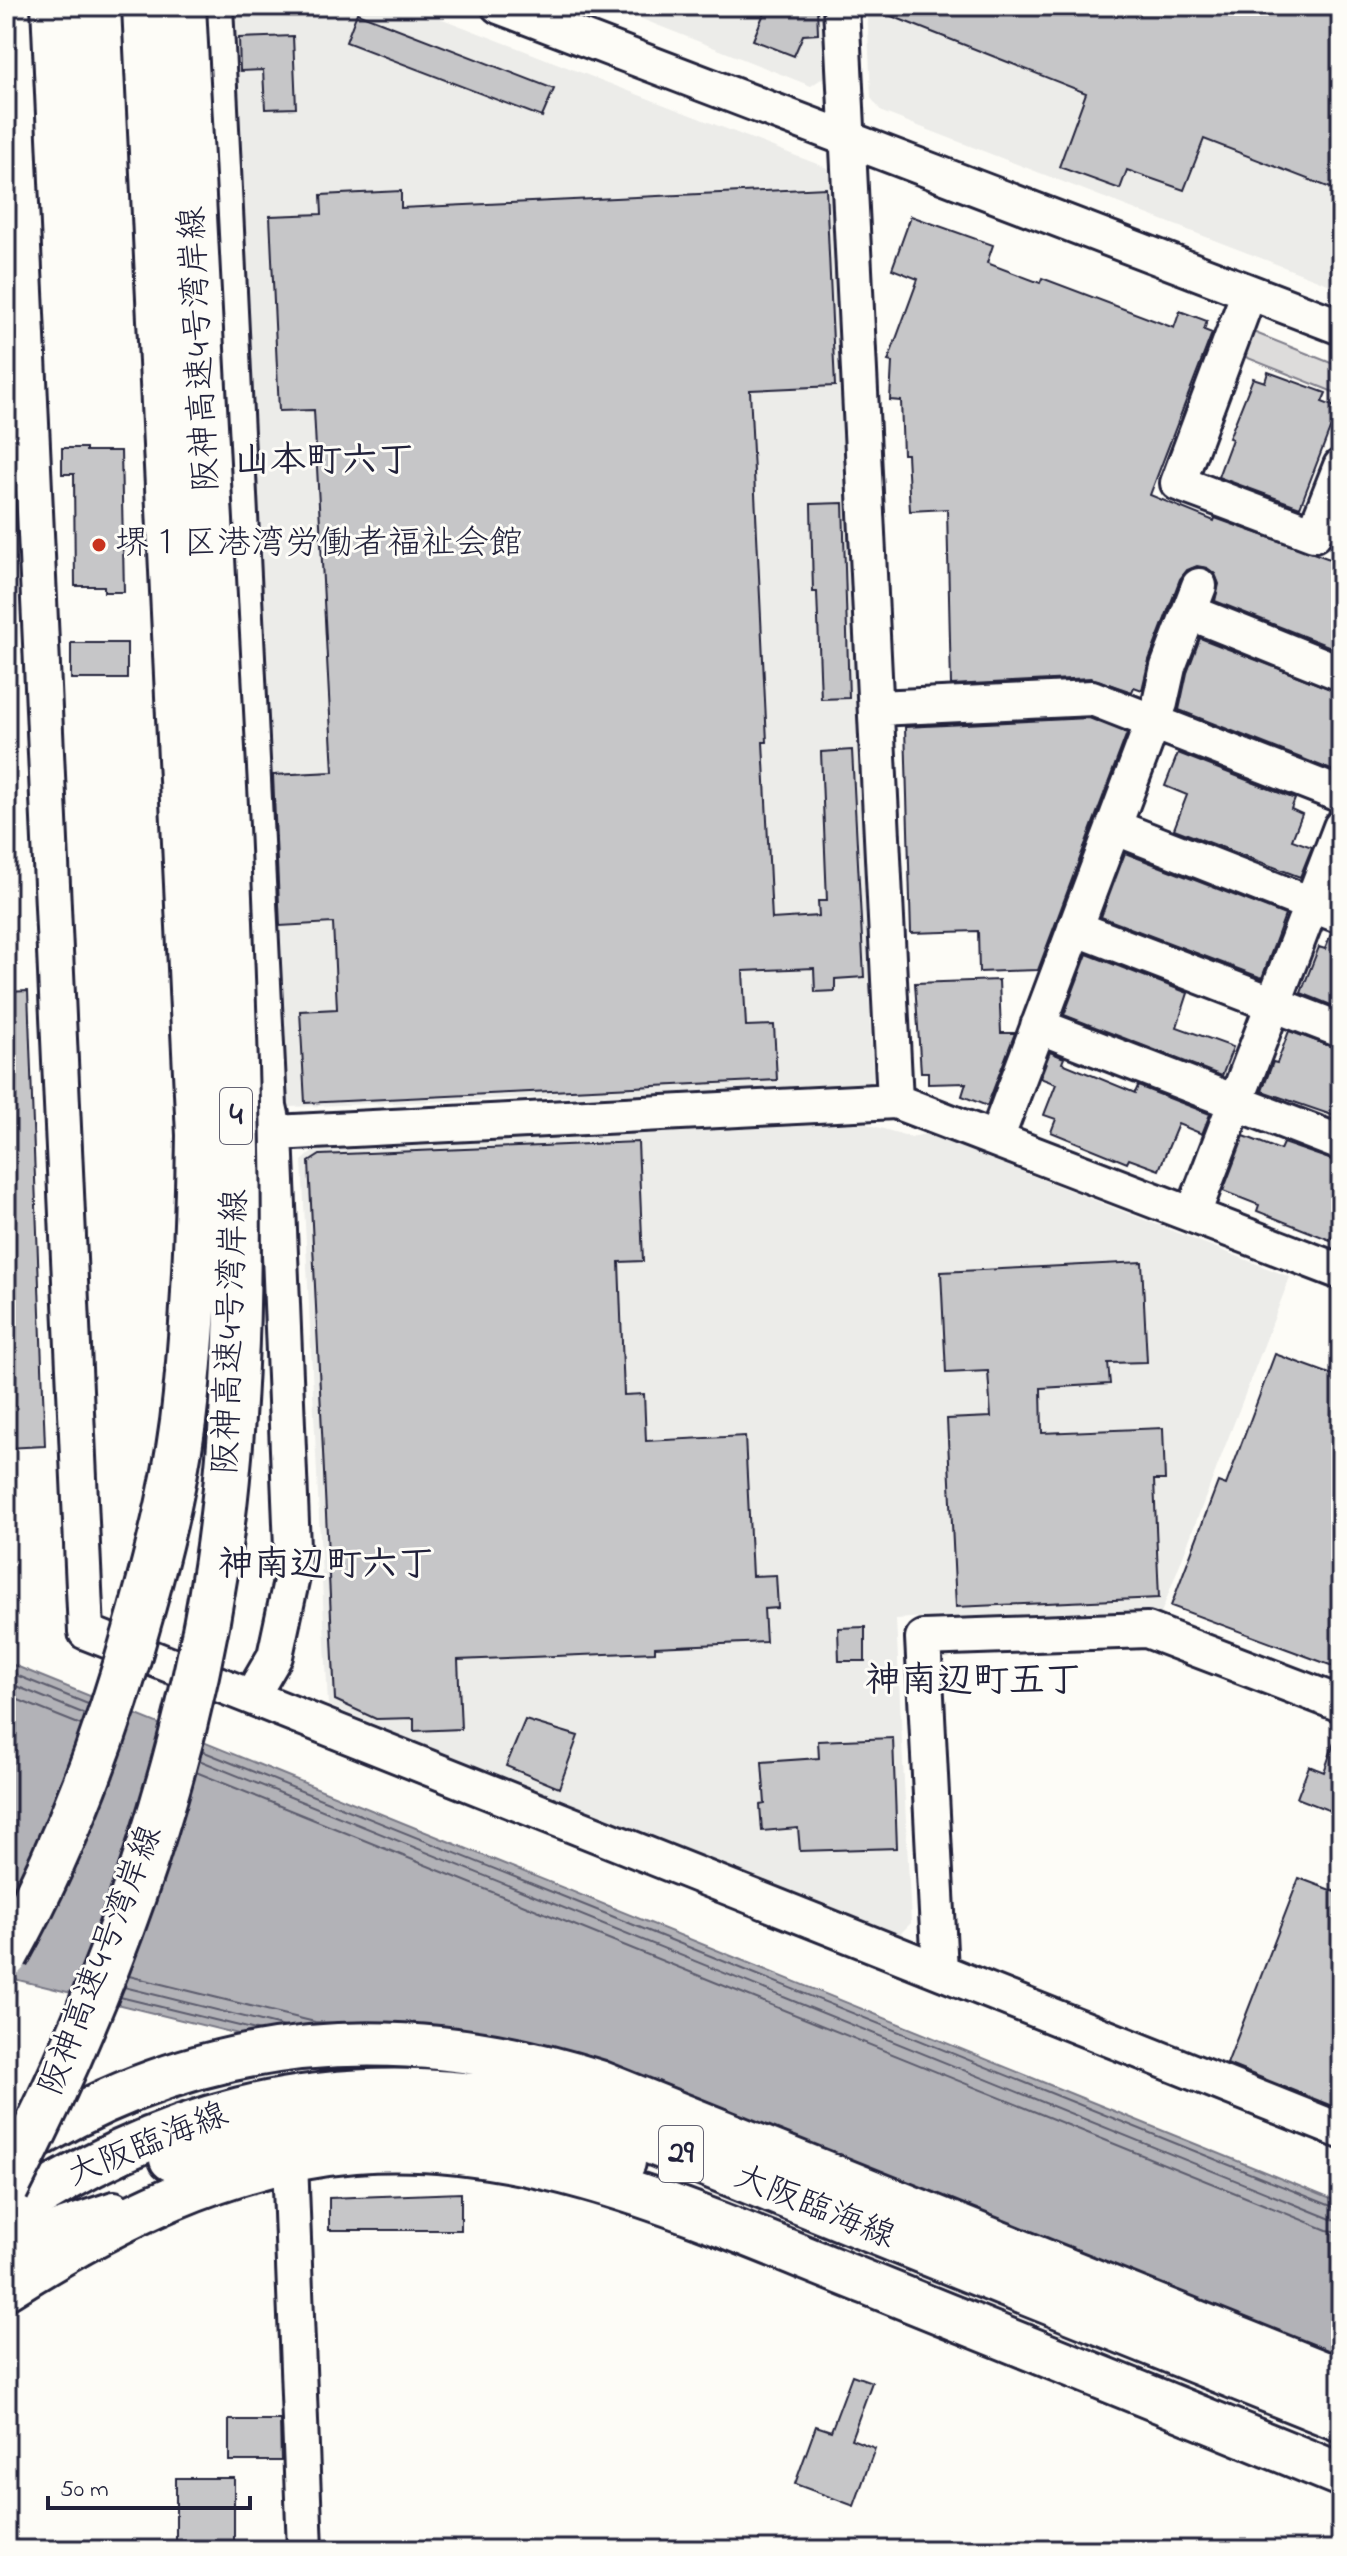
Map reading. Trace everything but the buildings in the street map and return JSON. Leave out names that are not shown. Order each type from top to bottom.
[{"type":"highway","name":"阪神高速4号湾岸線","points":[[6,1955],[39,1894],[72,1817],[125,1671],[147,1594],[178,1450],[186,1396],[196,1264],[199,1135],[145,6]]},
{"type":"highway","name":"阪神高速4号湾岸線","points":[[6,2189],[82,2031],[148,1849],[178,1744],[204,1634],[216,1570],[227,1475],[234,1379],[239,1208],[229,888],[183,6]]},
{"type":"main road","name":"大阪臨海線","points":[[6,2156],[74,2116],[114,2097],[156,2081],[243,2057],[348,2044],[423,2045],[512,2057],[599,2082],[1341,2380]]},
{"type":"main road","name":"大阪臨海線","points":[[6,2220],[53,2185],[111,2154],[173,2128],[236,2109],[301,2096],[367,2090],[433,2091],[499,2098],[564,2112],[627,2133],[1341,2420]]},
{"type":"main road","points":[[6,2220],[88,2194],[175,2158],[263,2134],[369,2122],[445,2123],[491,2128],[580,2147],[690,2182],[1341,2438]]},
{"type":"main road","points":[[6,2288],[112,2227],[160,2204],[244,2171],[324,2154],[389,2149],[467,2155],[512,2162],[623,2190],[688,2212],[1341,2475]]},
{"type":"street","points":[[12,6],[86,1632],[1341,2131]]},
{"type":"street","points":[[215,6],[269,1106],[275,1133],[293,1572],[275,1656],[251,1697]]},
{"type":"street","points":[[499,6],[1341,327]]},
{"type":"street","points":[[841,6],[895,1101]]},
{"type":"street","points":[[1249,292],[1178,483],[1314,534],[1341,466]]},
{"type":"street","points":[[996,1139],[1160,703],[1168,667],[1194,599],[1341,673]]},
{"type":"street","points":[[877,708],[1092,698],[1341,795]]},
{"type":"street","points":[[1114,827],[1325,910]]},
{"type":"street","points":[[1193,1214],[1272,1005],[1325,910],[1341,827]]},
{"type":"street","points":[[1075,928],[1341,1030]]},
{"type":"street","points":[[1038,1026],[1341,1143]]},
{"type":"street","points":[[275,1133],[895,1101],[1341,1272]]},
{"type":"street","points":[[940,1971],[923,1638],[1147,1630],[1341,1704]]},
{"type":"street","points":[[6,2242],[89,2219],[190,2182],[290,2161],[305,2550]]},
{"type":"shaded area","points":[[232,6],[409,6],[835,171],[873,1085],[289,1107],[278,1095]]},
{"type":"shaded area","points":[[609,6],[824,6],[827,75],[811,86]]},
{"type":"shaded area","points":[[867,6],[1341,6],[1341,289],[882,112],[871,98]]},
{"type":"shaded area","points":[[1253,332],[1341,367],[1341,395],[1243,356]]},
{"type":"shaded area","points":[[863,1123],[911,1137],[926,1134],[1290,1277],[1158,1621],[955,1628],[941,1616],[896,1619],[911,1923],[894,1940],[328,1705],[302,1161],[317,1148]]},
{"type":"water","points":[[6,1662],[1341,2203],[1341,2405],[501,2068],[312,2052],[6,1977]]},
{"type":"place","name":"堺１区港湾労働者福祉会館","points":[[99,545]]},
{"type":"district","name":"山本町六丁","points":[[324,462]]},
{"type":"district","name":"神南辺町六丁","points":[[326,1566]]},
{"type":"district","name":"神南辺町五丁","points":[[973,1682]]}]
